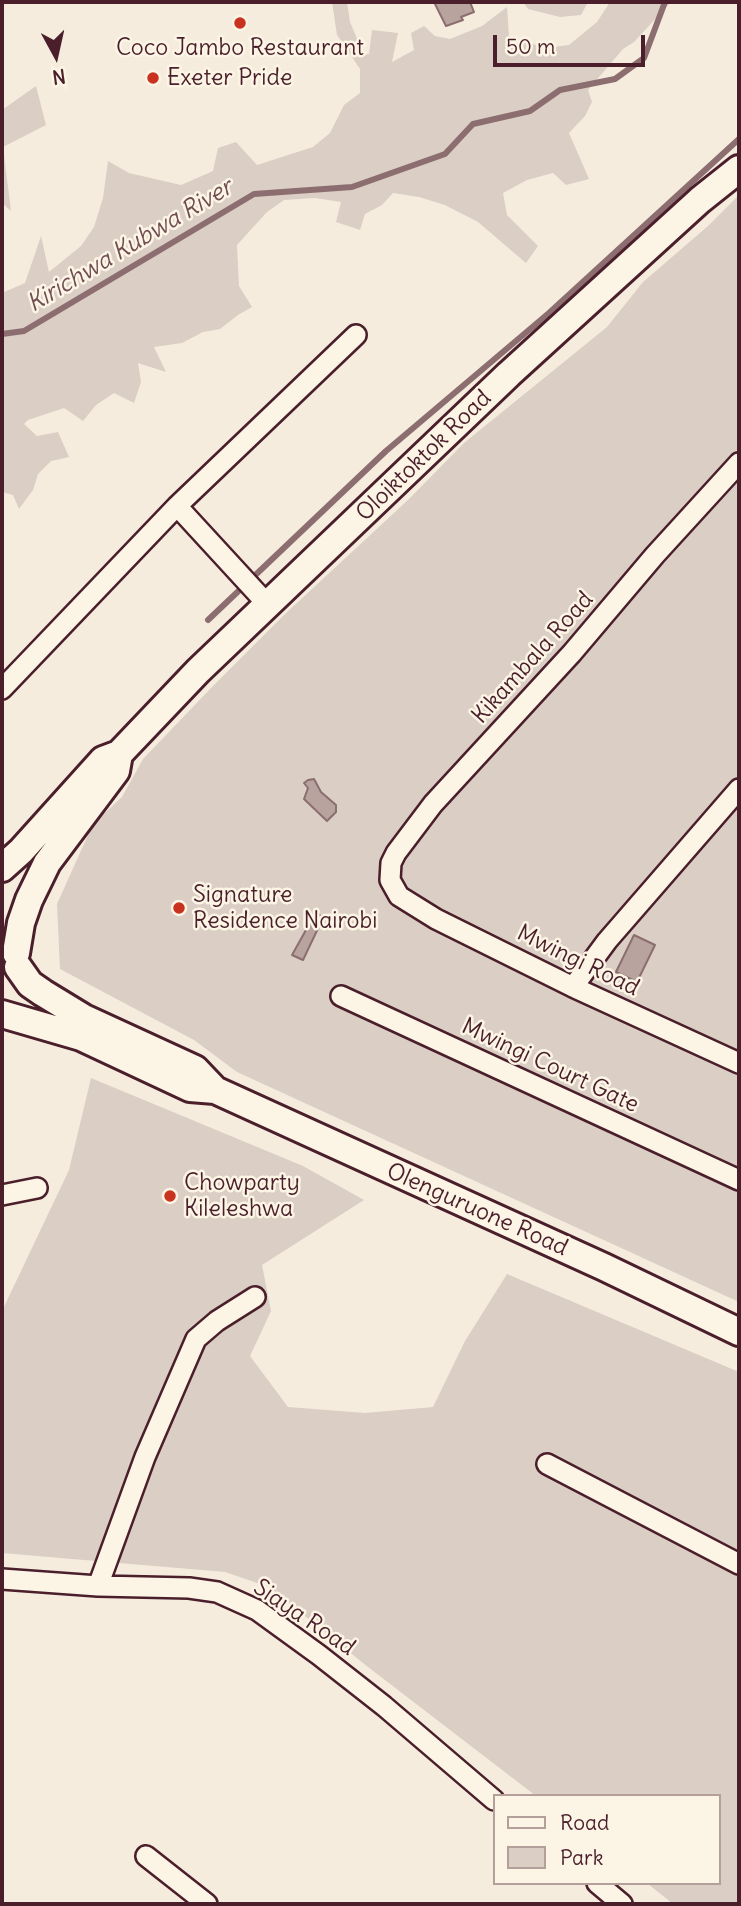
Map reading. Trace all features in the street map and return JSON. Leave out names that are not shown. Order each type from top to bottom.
[{"type":"main road","name":"Oloiktoktok Road","points":[[2,868],[21,851],[103,760],[119,754],[198,671],[254,590],[509,374],[737,167]]},
{"type":"main road","name":"Oloiktoktok Road","points":[[2,1007],[16,984],[21,923],[29,900],[47,863],[116,771],[119,754]]},
{"type":"main road","name":"Olenguruone Road","points":[[2,930],[7,934],[30,984],[84,1018],[195,1069],[215,1090]]},
{"type":"main road","name":"Olenguruone Road","points":[[2,1014],[81,1037],[190,1088],[215,1090],[604,1267],[739,1332]]},
{"type":"street","points":[[2,690],[177,506],[356,335]]},
{"type":"street","name":"Kikambala Road","points":[[399,896],[390,880],[391,863],[414,827],[739,463]]},
{"type":"street","points":[[177,506],[254,590]]},
{"type":"street","points":[[573,987],[607,941],[739,789]]},
{"type":"street","points":[[720,808],[739,818]]},
{"type":"street","name":"Mwingi Road","points":[[399,896],[436,919],[573,987],[739,1063]]},
{"type":"street","name":"Mwingi Court Gate","points":[[341,996],[739,1180]]},
{"type":"street","points":[[2,1195],[37,1188]]},
{"type":"street","points":[[98,1586],[145,1457],[195,1339],[228,1313],[255,1297]]},
{"type":"street","points":[[547,1464],[739,1564]]},
{"type":"street","name":"Siaya Road","points":[[2,1579],[98,1586],[189,1588],[218,1592],[257,1610],[384,1706],[492,1798]]},
{"type":"street","points":[[146,1856],[207,1904]]},
{"type":"street","points":[[599,1885],[622,1904]]},
{"type":"green space","points":[[332,2],[347,2],[350,22],[364,55],[369,54],[372,30],[398,33],[392,62],[414,50],[411,33],[424,26],[435,36],[450,39],[482,26],[507,7],[509,36],[545,48],[569,45],[597,22],[610,2],[671,2],[634,42],[623,49],[588,90],[592,102],[585,116],[569,133],[589,179],[566,185],[553,173],[527,180],[503,193],[507,215],[538,246],[526,263],[478,222],[445,205],[419,197],[393,193],[382,205],[365,214],[360,230],[336,222],[341,202],[315,198],[284,200],[267,212],[237,245],[239,286],[252,307],[220,329],[203,332],[182,343],[154,347],[166,372],[138,363],[141,382],[134,403],[114,393],[96,405],[83,421],[64,408],[28,420],[24,424],[37,436],[58,432],[69,457],[51,461],[38,474],[33,490],[19,509],[13,495],[2,492],[2,293],[25,283],[41,236],[49,272],[81,246],[94,227],[103,198],[108,161],[129,173],[181,185],[213,171],[218,148],[236,142],[257,165],[313,147],[330,133],[344,105],[360,93],[360,69],[337,35]]},
{"type":"green space","points":[[523,2],[588,2],[581,15],[560,17],[528,9]]},
{"type":"green space","points":[[36,86],[46,125],[3,147],[11,211],[2,203],[2,110]]},
{"type":"green space","points":[[739,195],[739,1302],[237,1072],[194,1040],[60,969],[57,904],[93,824],[122,797],[143,759],[213,686],[464,443],[607,327],[643,282],[708,226]]},
{"type":"green space","points":[[91,1078],[303,1166],[364,1200],[262,1265],[271,1311],[250,1356],[288,1407],[365,1413],[433,1407],[465,1341],[507,1274],[739,1372],[739,1904],[673,1904],[649,1885],[720,1885],[720,1794],[533,1794],[269,1587],[225,1572],[2,1553],[2,1311],[69,1170]]},
{"type":"shaded area","points":[[434,2],[470,2],[474,12],[461,17],[463,20],[446,26]]},
{"type":"shaded area","points":[[314,779],[321,792],[336,805],[336,812],[327,821],[304,799],[308,788],[304,783]]},
{"type":"shaded area","points":[[316,912],[323,918],[303,960],[292,955]]},
{"type":"shaded area","points":[[634,935],[655,945],[637,982],[616,972]]},
{"type":"waterway","name":"Kirichwa Kubwa River","points":[[2,334],[24,331],[254,194],[352,187],[445,154],[473,124],[530,111],[560,90],[615,79],[644,58],[665,2]]},
{"type":"waterway","points":[[208,620],[386,451],[549,313],[739,139]]},
{"type":"place","name":"Coco Jambo Restaurant","points":[[240,23]]},
{"type":"place","name":"Exeter Pride","points":[[153,78]]},
{"type":"place","name":"Signature Residence Nairobi","points":[[179,908]]},
{"type":"place","name":"Chowparty Kileleshwa","points":[[170,1196]]}]
